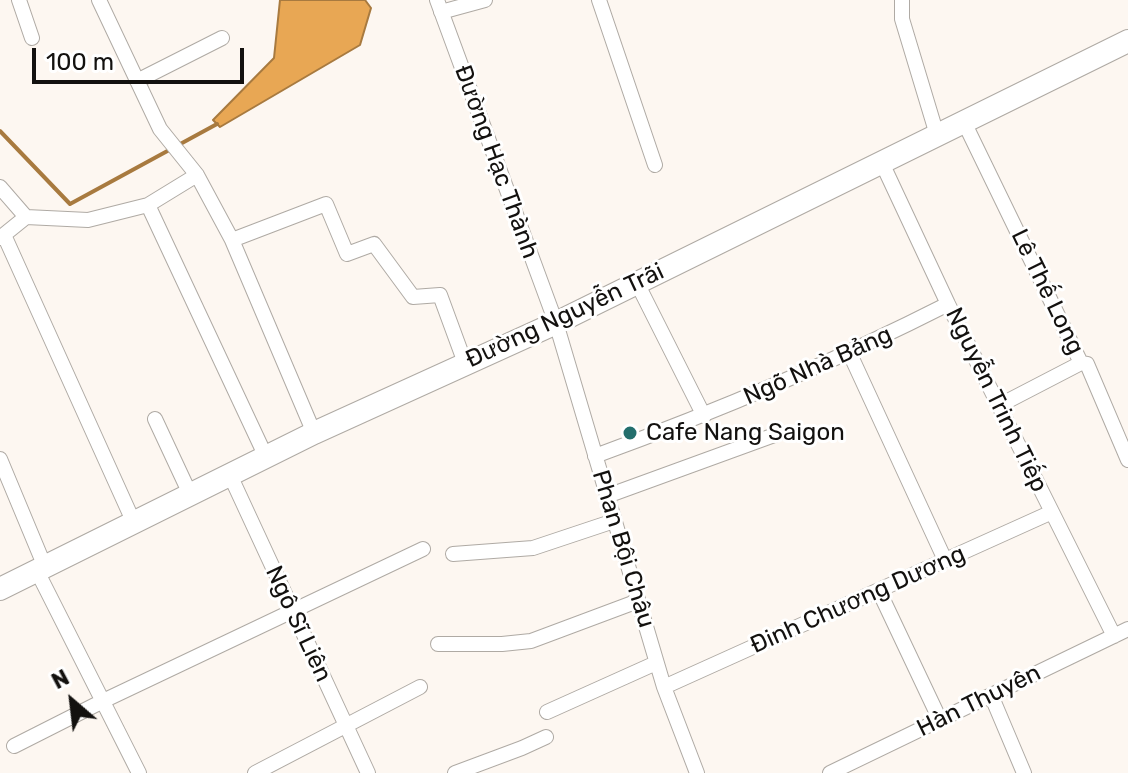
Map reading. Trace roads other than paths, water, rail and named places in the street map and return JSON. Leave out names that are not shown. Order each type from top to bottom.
[{"type":"highway","name":"Đường Nguyễn Trãi","points":[[0,589],[314,433],[556,323],[1128,41]]},
{"type":"street","points":[[19,0],[32,38]]},
{"type":"street","points":[[99,0],[160,129],[197,175],[232,240],[314,433]]},
{"type":"street","points":[[439,6],[485,0]]},
{"type":"street","points":[[599,0],[655,165]]},
{"type":"street","points":[[902,0],[902,19],[937,135]]},
{"type":"street","name":"Đường Hạc Thành","points":[[439,6],[556,323]]},
{"type":"street","points":[[137,81],[222,38]]},
{"type":"street","name":"Lê Thế Long","points":[[964,122],[1081,363],[1087,364],[1128,460]]},
{"type":"street","name":"Nguyễn Trinh Tiếp","points":[[882,163],[948,304],[1114,636]]},
{"type":"street","points":[[134,523],[2,236],[26,217],[88,220],[148,205],[197,175]]},
{"type":"street","points":[[0,187],[26,217]]},
{"type":"street","points":[[232,240],[326,204],[347,254],[374,244],[413,297],[440,295],[465,363]]},
{"type":"street","points":[[148,205],[266,457]]},
{"type":"street","points":[[637,283],[704,416]]},
{"type":"street","name":"Ngõ Nhà Bảng","points":[[595,456],[704,416],[850,354],[948,304]]},
{"type":"street","name":"Phan Bội Châu","points":[[556,323],[656,663],[697,773]]},
{"type":"street","points":[[850,354],[945,560]]},
{"type":"street","points":[[1000,405],[1081,363]]},
{"type":"street","points":[[155,419],[190,494]]},
{"type":"street","points":[[607,496],[780,433]]},
{"type":"street","points":[[0,459],[41,569],[139,773]]},
{"type":"street","name":"Ngô Sĩ Liên","points":[[230,475],[368,773]]},
{"type":"street","name":"Đinh Chương Dương","points":[[664,687],[1052,512]]},
{"type":"street","points":[[453,554],[533,548],[614,521]]},
{"type":"street","points":[[14,746],[423,549]]},
{"type":"street","points":[[879,591],[940,720]]},
{"type":"street","points":[[438,644],[531,641],[638,601]]},
{"type":"street","name":"Hàn Thuyên","points":[[830,773],[1128,629]]},
{"type":"street","points":[[547,712],[656,663]]},
{"type":"street","points":[[255,773],[420,687]]},
{"type":"street","points":[[991,695],[1024,773]]},
{"type":"street","points":[[455,773],[546,737]]},
{"type":"waterway","points":[[0,131],[70,204],[217,124]]},
{"type":"place","name":"Cafe Nang Saigon","points":[[630,433]]}]
